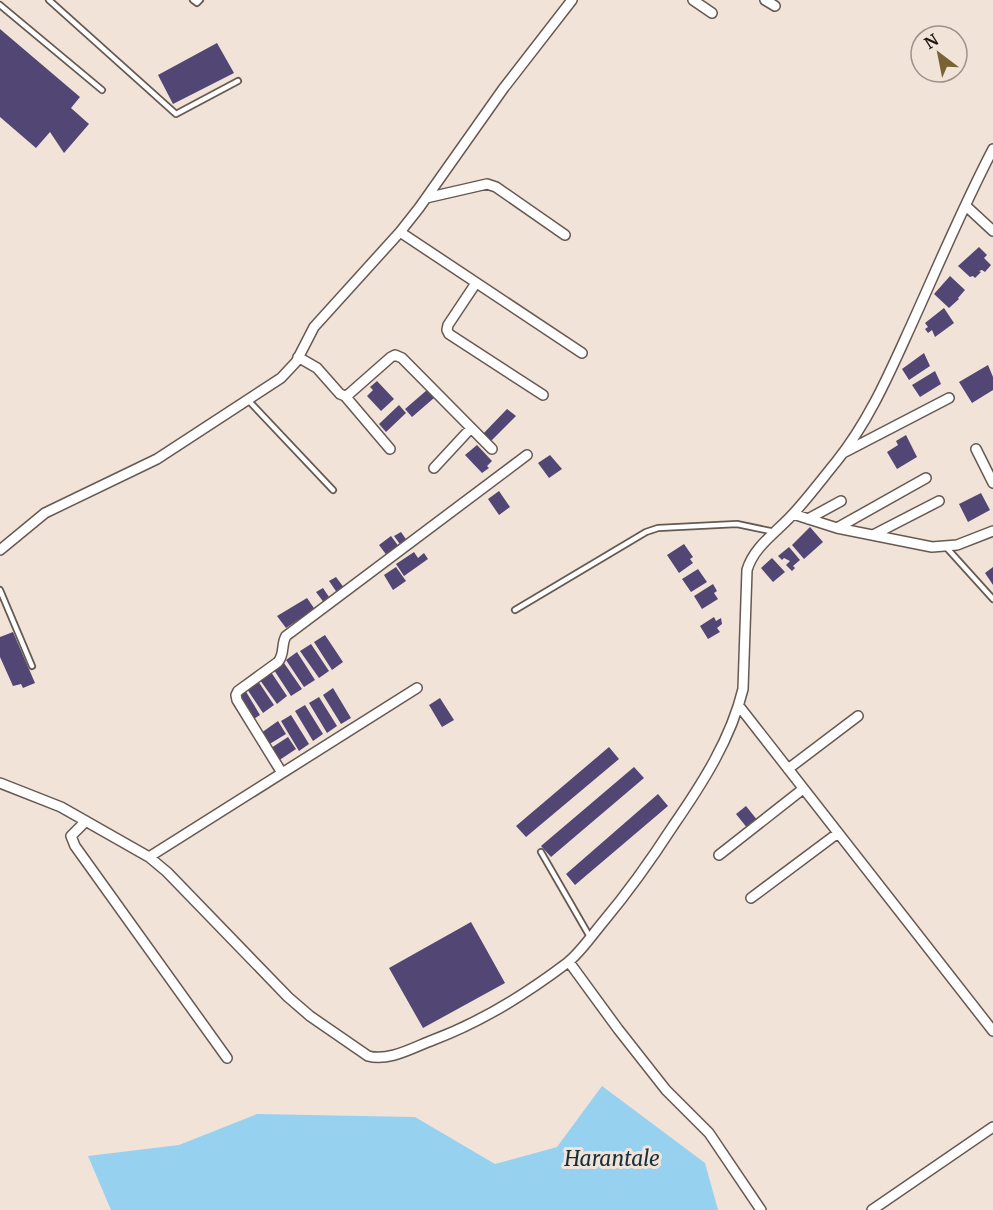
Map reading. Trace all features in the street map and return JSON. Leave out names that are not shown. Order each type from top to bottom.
[{"type":"street","points":[[0,550],[8,541],[50,510],[157,459],[290,370],[314,327],[400,232],[503,88],[572,0]]},
{"type":"street","points":[[693,0],[712,13]]},
{"type":"street","points":[[765,0],[775,6]]},
{"type":"street","points":[[0,783],[61,807],[148,857],[167,872],[288,997],[310,1016],[368,1056],[375,1058],[391,1056],[486,1017],[569,962],[634,885],[694,796],[720,749],[739,706],[743,689],[747,570],[750,560],[793,514],[843,453],[883,388],[993,149]]},
{"type":"street","points":[[426,198],[487,184],[496,187],[565,235]]},
{"type":"street","points":[[966,206],[993,231]]},
{"type":"street","points":[[400,232],[582,352]]},
{"type":"street","points":[[476,283],[448,325],[449,334],[543,395]]},
{"type":"street","points":[[298,357],[317,368],[340,394],[345,396],[390,449]]},
{"type":"street","points":[[345,396],[391,357],[402,358],[492,449]]},
{"type":"street","points":[[843,453],[949,398]]},
{"type":"street","points":[[434,468],[471,428]]},
{"type":"street","points":[[976,450],[993,483]]},
{"type":"street","points":[[282,773],[237,700],[238,691],[282,658],[283,642],[286,636],[526,455]]},
{"type":"street","points":[[837,528],[926,478]]},
{"type":"street","points":[[808,519],[841,501]]},
{"type":"street","points":[[873,536],[939,501]]},
{"type":"street","points":[[793,514],[837,528],[932,548],[957,545],[993,531]]},
{"type":"street","points":[[148,857],[417,688]]},
{"type":"street","points":[[739,706],[993,1031]]},
{"type":"street","points":[[788,769],[858,716]]},
{"type":"street","points":[[719,855],[802,789]]},
{"type":"street","points":[[86,821],[71,836],[75,846],[227,1058]]},
{"type":"street","points":[[751,898],[838,833]]},
{"type":"street","points":[[569,962],[666,1090],[709,1133],[761,1210]]},
{"type":"street","points":[[872,1210],[993,1127]]},
{"type":"lane","points":[[49,0],[176,114],[238,81]]},
{"type":"lane","points":[[194,0],[197,3],[200,0]]},
{"type":"lane","points":[[0,4],[102,90]]},
{"type":"lane","points":[[248,399],[333,490]]},
{"type":"lane","points":[[515,610],[646,532],[658,528],[737,524],[775,532]]},
{"type":"lane","points":[[946,547],[993,599]]},
{"type":"lane","points":[[0,590],[32,666]]},
{"type":"lane","points":[[541,852],[590,937]]},
{"type":"water","name":"Harantale","points":[[602,1086],[705,1163],[718,1210],[111,1210],[88,1156],[179,1145],[257,1114],[415,1117],[495,1164],[557,1147]]},
{"type":"building","points":[[0,29],[80,97],[71,108],[89,124],[64,153],[50,132],[36,148],[0,117]]},
{"type":"building","points":[[217,43],[234,73],[173,104],[158,75]]},
{"type":"building","points":[[979,247],[987,255],[984,258],[991,265],[985,272],[979,271],[981,272],[975,278],[970,277],[958,266]]},
{"type":"building","points":[[950,276],[965,290],[949,308],[934,294]]},
{"type":"building","points":[[944,308],[954,323],[935,337],[932,330],[928,333],[925,329],[928,327],[925,323]]},
{"type":"building","points":[[924,353],[930,366],[909,380],[902,369]]},
{"type":"building","points":[[988,365],[993,377],[993,390],[972,403],[959,382]]},
{"type":"building","points":[[935,371],[941,384],[920,397],[912,385]]},
{"type":"building","points":[[377,381],[394,399],[381,411],[367,396],[373,390],[370,387]]},
{"type":"building","points":[[427,390],[434,398],[412,417],[405,409]]},
{"type":"building","points":[[399,405],[406,413],[386,432],[379,424]]},
{"type":"building","points":[[507,409],[516,416],[490,442],[482,435]]},
{"type":"building","points":[[906,435],[917,457],[897,469],[887,452],[898,445],[896,441]]},
{"type":"building","points":[[477,445],[492,461],[487,466],[489,468],[482,473],[465,455]]},
{"type":"building","points":[[550,455],[562,469],[549,478],[538,463]]},
{"type":"building","points":[[499,491],[510,507],[499,515],[488,499]]},
{"type":"building","points":[[981,493],[990,510],[968,522],[959,504]]},
{"type":"building","points":[[810,527],[823,542],[804,559],[792,545]]},
{"type":"building","points":[[401,532],[408,542],[402,547],[394,536]]},
{"type":"building","points":[[391,536],[400,548],[388,557],[379,545]]},
{"type":"building","points":[[684,544],[693,557],[690,559],[693,563],[679,573],[667,555]]},
{"type":"building","points":[[789,547],[800,560],[793,566],[795,568],[792,571],[786,565],[790,561],[784,558],[782,560],[778,556]]},
{"type":"building","points":[[414,552],[418,558],[424,553],[428,559],[404,576],[396,564]]},
{"type":"building","points":[[772,558],[785,572],[773,582],[761,568]]},
{"type":"building","points":[[396,567],[406,581],[393,590],[384,575]]},
{"type":"building","points":[[993,567],[993,585],[985,573]]},
{"type":"building","points":[[698,569],[707,582],[691,592],[682,579]]},
{"type":"building","points":[[336,577],[345,589],[338,594],[329,581]]},
{"type":"building","points":[[713,584],[717,591],[714,593],[718,599],[702,609],[694,596]]},
{"type":"building","points":[[323,588],[331,600],[325,604],[316,592]]},
{"type":"building","points":[[307,598],[316,611],[286,628],[277,616]]},
{"type":"building","points":[[714,617],[716,621],[721,618],[722,624],[717,628],[720,632],[708,639],[700,626]]},
{"type":"building","points":[[13,632],[35,683],[23,688],[21,684],[13,686],[0,657],[0,637]]},
{"type":"building","points":[[325,635],[343,662],[332,670],[314,642]]},
{"type":"building","points":[[311,644],[329,671],[319,678],[300,651]]},
{"type":"building","points":[[297,652],[315,680],[304,687],[286,660]]},
{"type":"building","points":[[284,663],[302,689],[291,696],[274,670]]},
{"type":"building","points":[[271,672],[287,696],[277,704],[260,680]]},
{"type":"building","points":[[258,681],[274,705],[263,713],[247,689]]},
{"type":"building","points":[[333,688],[351,718],[341,724],[323,695]]},
{"type":"building","points":[[245,690],[260,715],[252,720],[239,695]]},
{"type":"building","points":[[319,697],[337,726],[327,733],[309,703]]},
{"type":"building","points":[[440,698],[454,720],[442,727],[429,705]]},
{"type":"building","points":[[305,705],[323,734],[313,741],[295,711]]},
{"type":"building","points":[[291,715],[309,744],[299,751],[281,721]]},
{"type":"building","points":[[278,721],[286,734],[268,745],[261,733]]},
{"type":"building","points":[[288,737],[296,749],[278,761],[271,748]]},
{"type":"building","points":[[609,747],[619,759],[526,837],[516,826]]},
{"type":"building","points":[[634,767],[644,778],[551,857],[541,846]]},
{"type":"building","points":[[658,794],[668,806],[575,885],[566,874]]},
{"type":"building","points":[[746,806],[758,821],[748,829],[736,814]]},
{"type":"building","points":[[471,922],[505,983],[423,1028],[389,968]]}]
